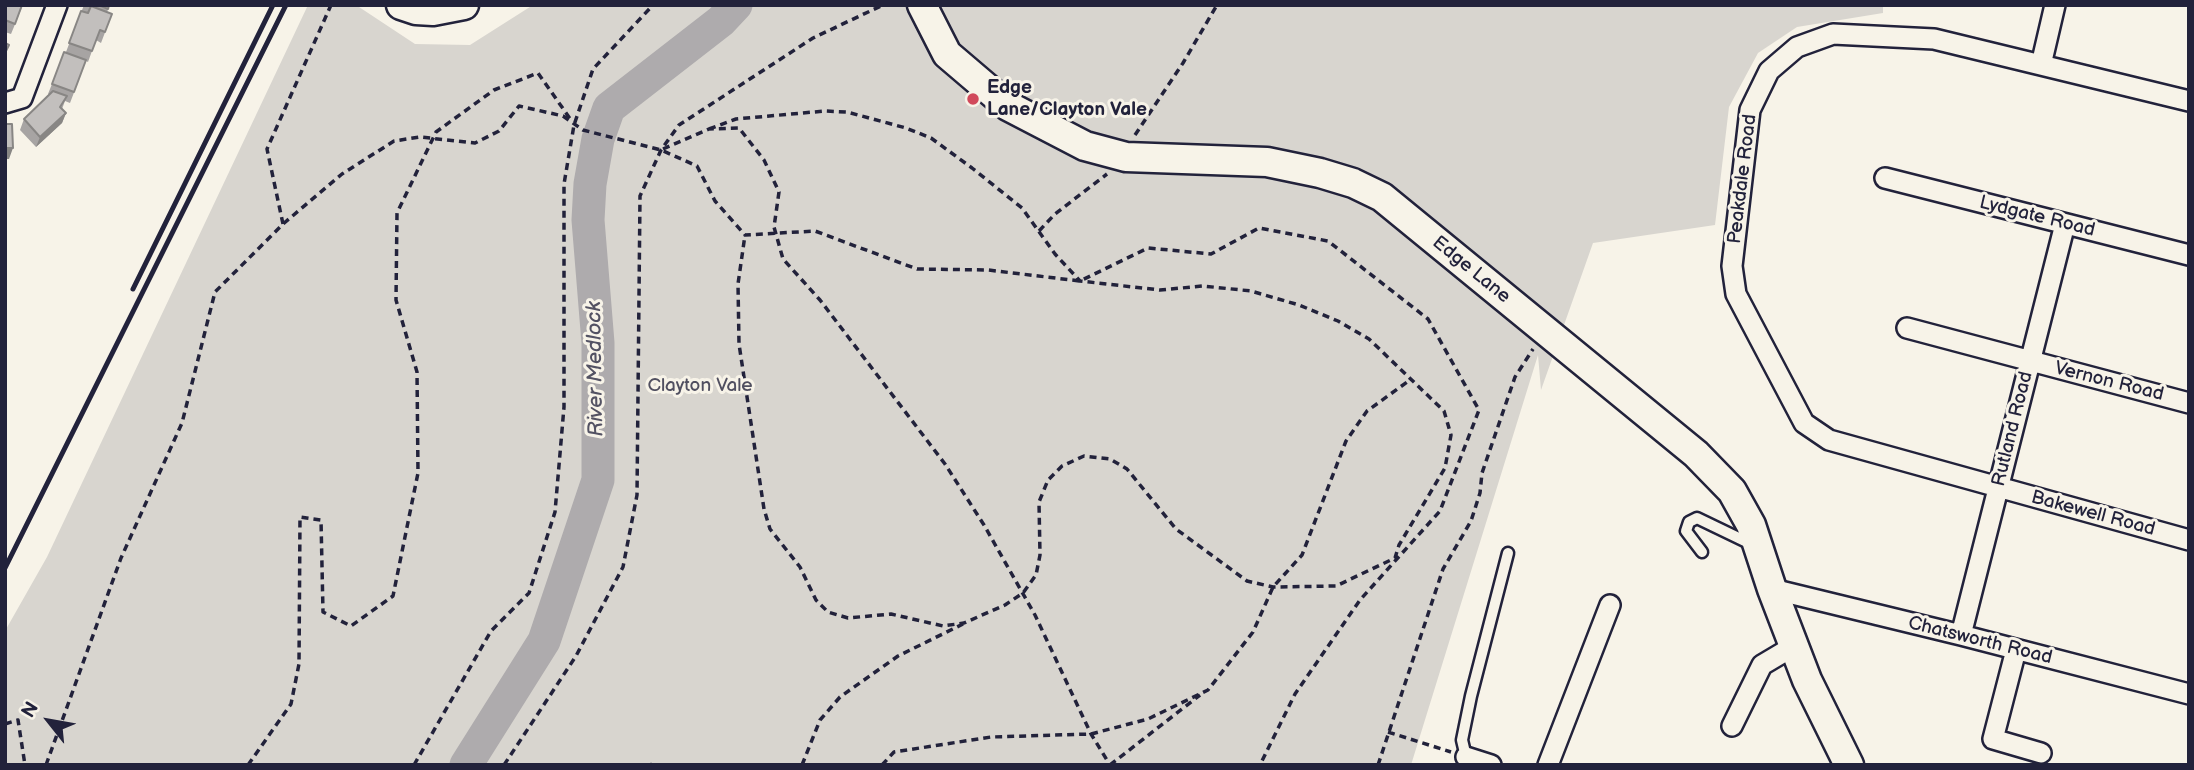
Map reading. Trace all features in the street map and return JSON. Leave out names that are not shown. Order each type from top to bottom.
[{"type":"street","points":[[5,103],[22,98],[57,5]]},
{"type":"street","points":[[401,5],[433,11],[464,5]]},
{"type":"street","name":"Edge Lane","points":[[922,5],[947,54],[1008,106],[1085,146],[1126,158],[1267,162],[1353,183],[1382,197],[1545,330],[1696,454],[1731,491],[1751,525],[1807,680],[1849,765]]},
{"type":"street","points":[[2041,65],[2055,5]]},
{"type":"street","name":"Peakdale Road","points":[[1998,488],[1829,440],[1804,423],[1736,294],[1732,267],[1750,110],[1769,71],[1797,47],[1833,34],[1934,39],[2189,101]]},
{"type":"street","name":"Lydgate Road","points":[[1885,178],[2189,255]]},
{"type":"street","name":"Rutland Road","points":[[1961,635],[2065,224]]},
{"type":"street","name":"Vernon Road","points":[[1907,328],[2189,402]]},
{"type":"street","name":"Bakewell Road","points":[[1998,488],[2189,540]]},
{"type":"street","name":"Chatsworth Road","points":[[1772,589],[2189,694]]},
{"type":"street","points":[[1548,765],[1610,605]]},
{"type":"street","points":[[1732,726],[1762,664],[1794,646]]},
{"type":"street","points":[[2016,650],[1993,738],[2041,753]]},
{"type":"street","points":[[1466,757],[1491,765]]},
{"type":"lane","points":[[1702,552],[1686,531],[1689,522],[1697,518],[1758,546]]},
{"type":"lane","points":[[1466,757],[1462,740],[1466,718],[1508,554]]},
{"type":"path","points":[[283,224],[267,149],[331,5]]},
{"type":"path","points":[[414,765],[491,631],[530,593],[555,512],[564,407],[564,184],[575,125],[593,69],[653,5]]},
{"type":"path","points":[[504,765],[576,656],[622,567],[636,495],[640,196],[661,150],[679,125],[813,38],[883,5]]},
{"type":"path","points":[[1039,231],[1055,214],[1126,158],[1136,134],[1217,5]]},
{"type":"path","points":[[248,765],[291,704],[299,664],[300,517],[321,520],[323,612],[351,626],[393,596],[418,473],[416,372],[396,300],[397,213],[436,132],[494,90],[538,73],[575,125]]},
{"type":"path","points":[[46,765],[121,558],[182,423],[215,292],[283,224],[342,174],[394,141],[420,138],[475,143],[499,131],[519,106],[563,116],[583,130],[661,150],[697,166],[715,201],[745,235],[738,284],[739,344],[764,509],[770,529],[800,567],[816,600],[828,612],[848,618],[891,614],[943,626],[964,623],[1005,605],[1023,593],[1036,575],[1041,555],[1039,502],[1048,480],[1062,466],[1084,456],[1110,459],[1126,469],[1176,529],[1247,581],[1273,587],[1336,586],[1395,558],[1399,545],[1446,468],[1451,435],[1444,411],[1369,340],[1338,321],[1300,305],[1251,291],[1203,286],[1160,290],[988,270],[917,268],[815,231],[745,235]]},
{"type":"path","points":[[661,150],[736,119],[825,111],[847,112],[906,128],[930,138],[1022,208],[1055,254],[1080,281]]},
{"type":"path","points":[[709,129],[738,128],[764,160],[779,192],[774,227],[783,258],[828,310],[945,464],[1023,593],[1091,734],[1110,765],[1208,690],[1252,632],[1273,587],[1302,555],[1346,441],[1367,411],[1411,379]]},
{"type":"path","points":[[1080,281],[1148,248],[1212,254],[1259,228],[1328,240],[1428,319],[1479,410],[1440,511],[1360,600],[1295,694],[1260,765]]},
{"type":"path","points":[[1378,765],[1443,569],[1471,521],[1480,493],[1482,473],[1515,377],[1545,330]]},
{"type":"path","points":[[802,765],[820,720],[839,697],[898,656],[987,612]]},
{"type":"path","points":[[882,765],[894,752],[991,737],[1091,734],[1148,719],[1208,690]]},
{"type":"path","points":[[5,724],[18,720],[25,765]]},
{"type":"path","points":[[1388,732],[1466,757]]},
{"type":"green space","name":"Clayton Vale","points":[[308,5],[356,5],[415,44],[470,45],[533,5],[1883,5],[1883,13],[1797,27],[1758,53],[1729,107],[1715,225],[1593,243],[1541,390],[1538,355],[1411,765],[5,765],[5,631],[47,557]]},
{"type":"building","points":[[5,5],[22,5],[15,24],[5,20]]},
{"type":"building","points":[[91,6],[112,14],[105,32],[100,30],[92,51],[69,43],[81,11],[88,13]]},
{"type":"building","points":[[64,52],[86,60],[74,92],[52,84]]},
{"type":"building","points":[[53,91],[67,96],[60,107],[66,113],[40,137],[24,119]]},
{"type":"building","points":[[5,124],[12,124],[13,148],[5,148]]},
{"type":"waterway","name":"River Medlock","points":[[466,765],[544,641],[598,480],[598,343],[588,220],[590,184],[598,139],[609,108],[721,21],[736,5]]},
{"type":"railway","points":[[133,289],[273,5]]},
{"type":"railway","points":[[5,568],[286,5]]},
{"type":"place","name":"Edge Lane/Clayton Vale","points":[[973,99]]}]
